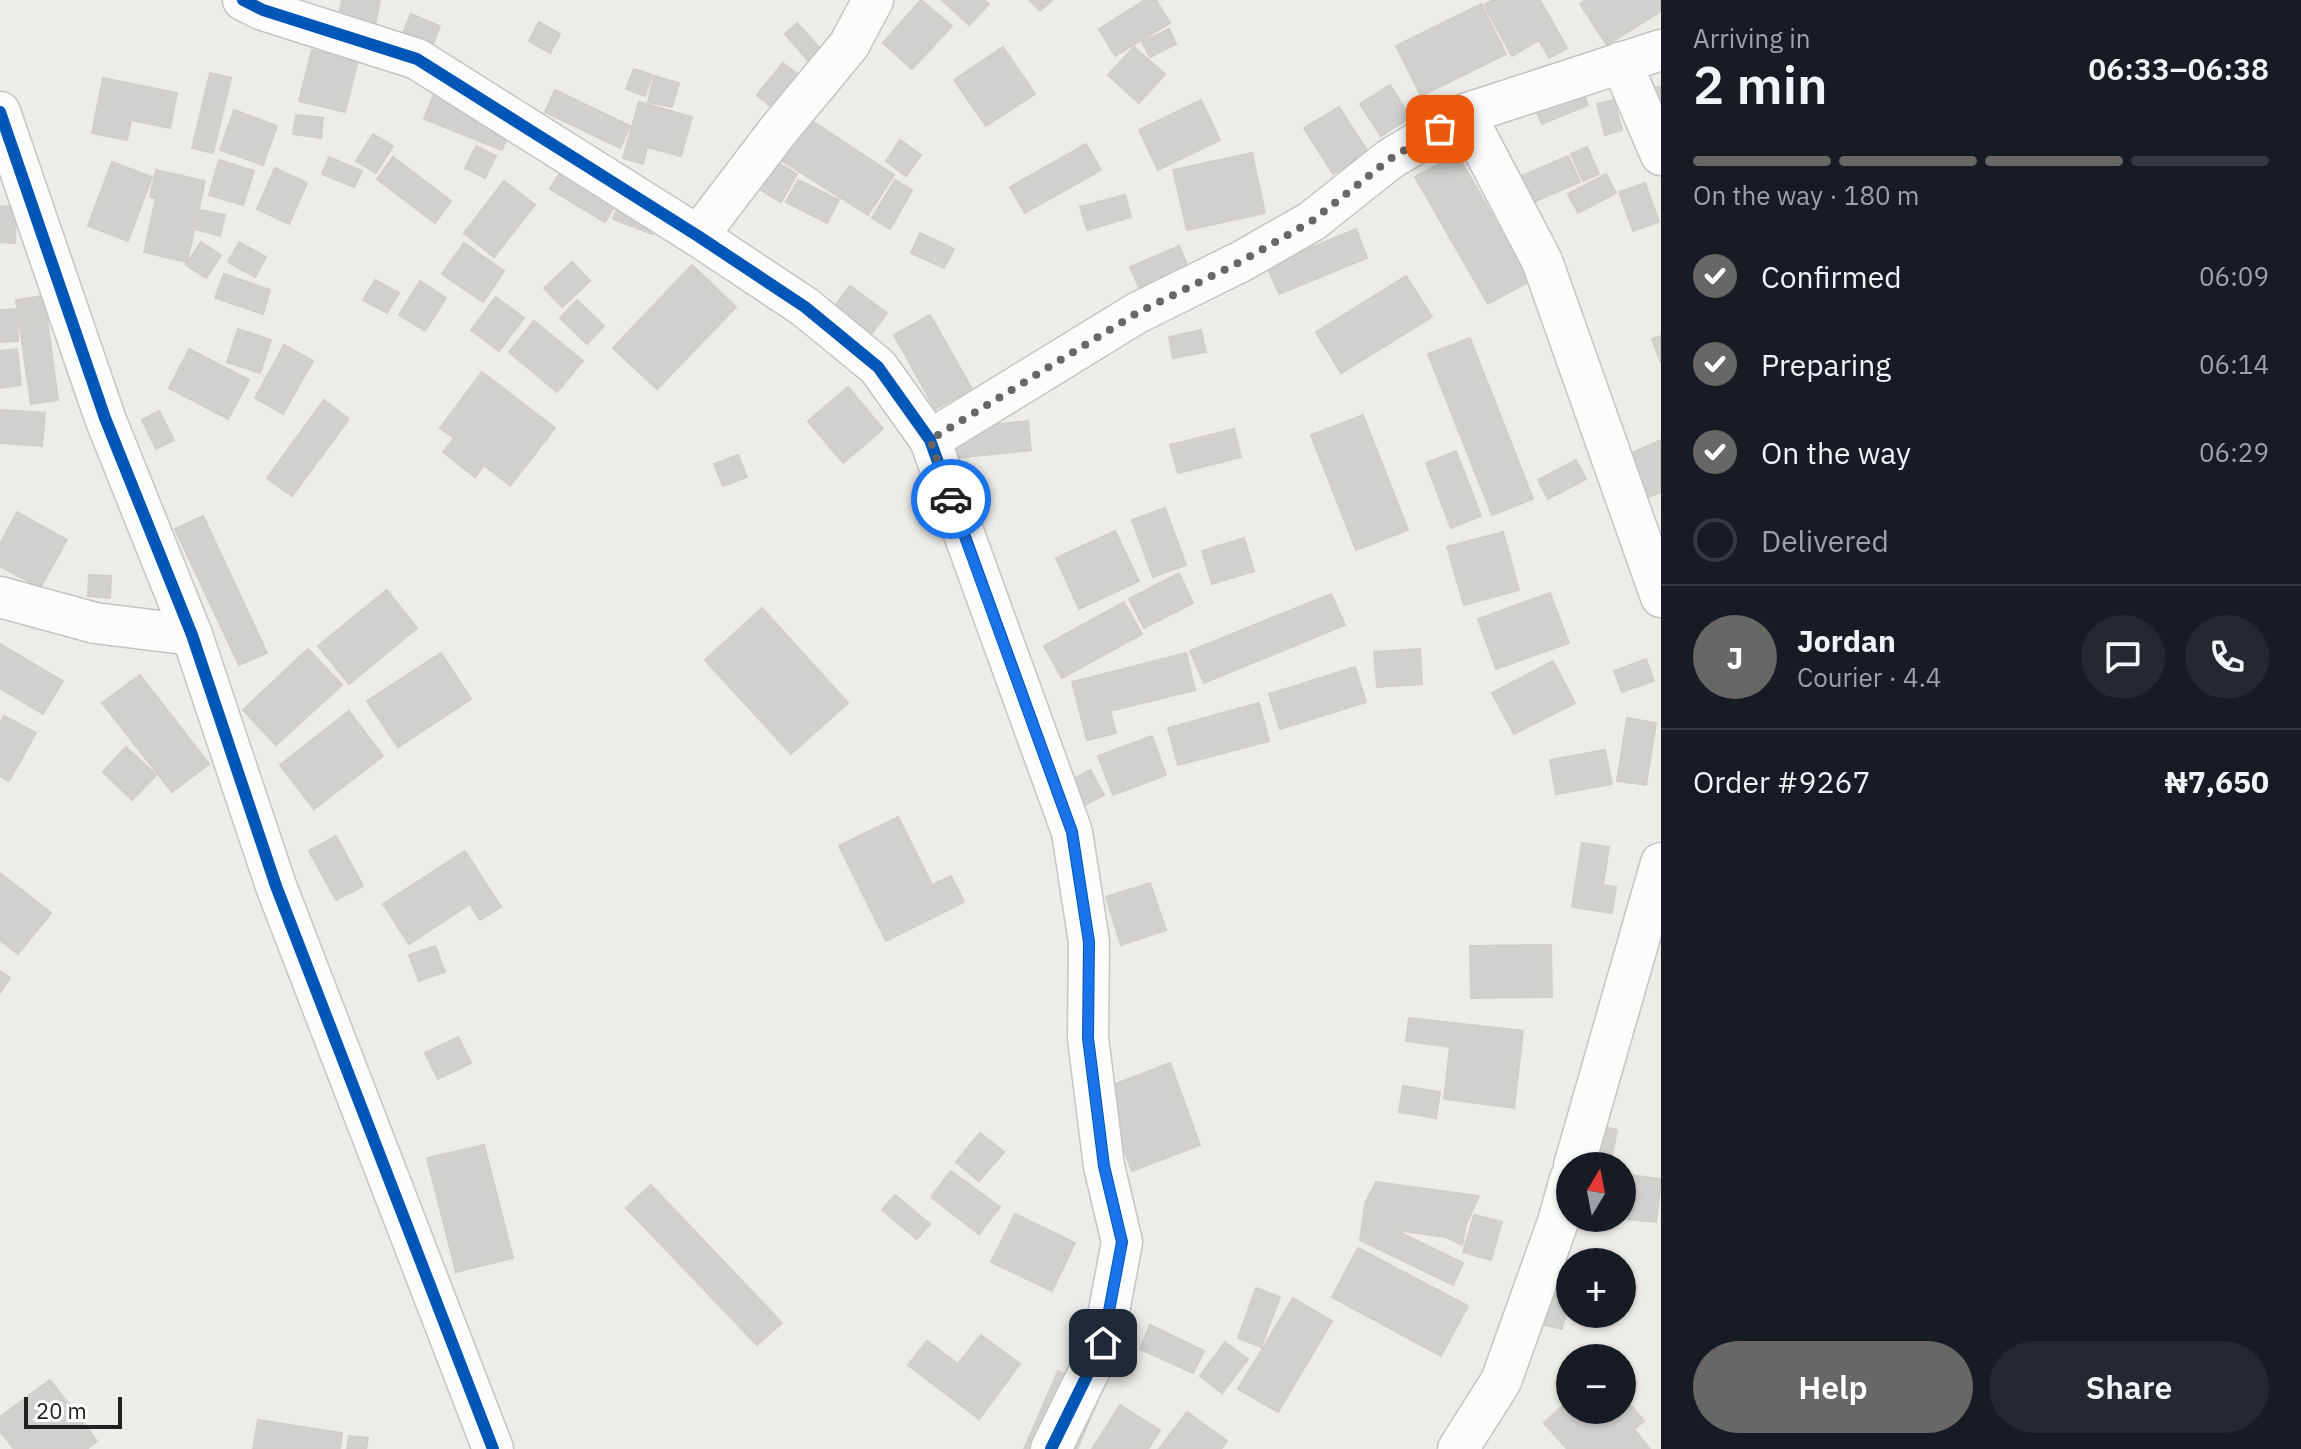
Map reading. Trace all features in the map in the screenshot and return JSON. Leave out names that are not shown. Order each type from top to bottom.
[{"type":"street","points":[[243,0],[263,10],[417,59],[698,236],[805,307],[878,367],[930,440],[1072,832],[1089,942],[1088,1038],[1104,1166],[1122,1242],[1103,1343],[1051,1449]]},
{"type":"street","points":[[698,236],[777,132],[849,45],[873,0]]},
{"type":"street","points":[[930,440],[1137,313],[1242,261],[1312,221],[1390,159],[1465,114],[1661,50]]},
{"type":"street","points":[[1621,62],[1661,155]]},
{"type":"street","points":[[1465,114],[1542,261],[1661,597]]},
{"type":"street","points":[[1,118],[105,418],[192,635],[276,886],[493,1449]]},
{"type":"street","points":[[0,597],[95,623],[192,635]]},
{"type":"street","points":[[1578,1152],[1661,863]]},
{"type":"street","points":[[1458,1449],[1501,1381],[1556,1228]]},
{"type":"building","points":[[342,0],[380,0],[374,31],[338,24]]},
{"type":"building","points":[[921,0],[952,26],[912,69],[883,43]]},
{"type":"building","points":[[942,0],[984,0],[989,4],[969,25]]},
{"type":"building","points":[[1029,0],[1052,0],[1040,11]]},
{"type":"building","points":[[1145,0],[1156,0],[1170,23],[1115,56],[1099,29]]},
{"type":"building","points":[[1493,0],[1540,0],[1567,48],[1549,58],[1539,40],[1512,56],[1484,5]]},
{"type":"building","points":[[1586,0],[1661,0],[1661,11],[1607,45],[1580,4]]},
{"type":"building","points":[[1481,4],[1506,54],[1421,96],[1396,46]]},
{"type":"building","points":[[411,14],[440,26],[432,47],[402,35]]},
{"type":"building","points":[[539,22],[560,34],[550,53],[529,41]]},
{"type":"building","points":[[797,23],[825,54],[812,65],[785,34]]},
{"type":"building","points":[[1169,29],[1176,44],[1150,57],[1142,42]]},
{"type":"building","points":[[1003,47],[1035,94],[986,126],[954,80]]},
{"type":"building","points":[[1134,47],[1165,74],[1139,103],[1108,75]]},
{"type":"building","points":[[312,50],[358,61],[345,112],[299,101]]},
{"type":"building","points":[[783,63],[804,79],[778,112],[757,95]]},
{"type":"building","points":[[634,69],[652,75],[645,96],[626,89]]},
{"type":"building","points":[[210,73],[231,78],[213,153],[192,148]]},
{"type":"building","points":[[654,76],[679,83],[672,107],[648,102]]},
{"type":"building","points":[[103,78],[177,93],[170,128],[131,120],[127,140],[92,133]]},
{"type":"building","points":[[1577,79],[1588,105],[1542,124],[1531,98]]},
{"type":"building","points":[[1390,85],[1410,117],[1381,136],[1360,104]]},
{"type":"building","points":[[1661,86],[1661,117],[1648,91]]},
{"type":"building","points":[[436,89],[514,120],[502,150],[424,119]]},
{"type":"building","points":[[555,90],[630,126],[620,148],[545,112]]},
{"type":"building","points":[[1201,100],[1220,140],[1158,170],[1139,130]]},
{"type":"building","points":[[1614,100],[1622,130],[1605,135],[1597,104]]},
{"type":"building","points":[[639,102],[692,117],[681,156],[647,147],[643,164],[623,158]]},
{"type":"building","points":[[1339,107],[1368,152],[1333,174],[1304,128]]},
{"type":"building","points":[[234,110],[277,126],[263,165],[220,150]]},
{"type":"building","points":[[296,115],[323,118],[321,138],[293,134]]},
{"type":"building","points":[[806,117],[894,175],[868,215],[779,159]]},
{"type":"building","points":[[373,134],[393,146],[376,173],[356,161]]},
{"type":"building","points":[[900,140],[921,155],[906,176],[886,161]]},
{"type":"building","points":[[1086,144],[1101,170],[1025,213],[1010,187]]},
{"type":"building","points":[[476,146],[496,156],[485,178],[465,168]]},
{"type":"building","points":[[1587,147],[1599,174],[1583,181],[1571,154]]},
{"type":"building","points":[[1252,153],[1265,213],[1187,230],[1173,170]]},
{"type":"building","points":[[1457,154],[1530,281],[1488,304],[1415,177]]},
{"type":"building","points":[[1568,156],[1580,182],[1522,207],[1510,181]]},
{"type":"building","points":[[329,157],[362,171],[354,187],[322,174]]},
{"type":"building","points":[[393,157],[451,201],[435,223],[377,179]]},
{"type":"building","points":[[219,160],[254,171],[243,205],[209,195]]},
{"type":"building","points":[[567,161],[622,193],[605,222],[550,189]]},
{"type":"building","points":[[775,161],[797,174],[781,202],[759,189]]},
{"type":"building","points":[[112,162],[152,177],[128,241],[88,226]]},
{"type":"building","points":[[275,168],[307,183],[289,224],[257,209]]},
{"type":"building","points":[[156,170],[205,181],[187,262],[144,252],[156,198],[150,197]]},
{"type":"building","points":[[1606,174],[1616,193],[1578,213],[1568,194]]},
{"type":"building","points":[[798,180],[839,200],[827,223],[786,202]]},
{"type":"building","points":[[895,180],[912,190],[890,229],[872,218]]},
{"type":"building","points":[[504,181],[535,205],[494,257],[464,233]]},
{"type":"building","points":[[1645,183],[1659,222],[1633,231],[1619,192]]},
{"type":"building","points":[[1125,195],[1131,217],[1087,230],[1080,207]]},
{"type":"building","points":[[622,198],[660,213],[652,234],[613,219]]},
{"type":"building","points":[[0,206],[16,207],[15,243],[0,242]]},
{"type":"building","points":[[200,210],[225,215],[220,236],[195,229]]},
{"type":"building","points":[[1356,229],[1367,258],[1279,294],[1267,266]]},
{"type":"building","points":[[920,233],[954,249],[944,268],[911,253]]},
{"type":"building","points":[[201,242],[221,255],[206,278],[186,265]]},
{"type":"building","points":[[239,242],[266,257],[255,277],[228,262]]},
{"type":"building","points":[[464,243],[504,271],[483,302],[442,274]]},
{"type":"building","points":[[1179,246],[1188,267],[1139,288],[1130,267]]},
{"type":"building","points":[[572,262],[590,281],[562,307],[544,288]]},
{"type":"building","points":[[692,265],[736,307],[657,389],[613,348]]},
{"type":"building","points":[[224,274],[270,290],[263,314],[215,298]]},
{"type":"building","points":[[1406,276],[1432,317],[1341,373],[1316,332]]},
{"type":"building","points":[[375,280],[399,293],[387,313],[363,300]]},
{"type":"building","points":[[420,281],[446,298],[425,331],[399,315]]},
{"type":"building","points":[[850,286],[887,313],[869,337],[832,310]]},
{"type":"building","points":[[44,296],[58,400],[31,404],[16,300]]},
{"type":"building","points":[[496,297],[524,318],[499,351],[471,330]]},
{"type":"building","points":[[577,300],[604,326],[587,344],[560,318]]},
{"type":"building","points":[[17,309],[18,341],[0,342],[0,310]]},
{"type":"building","points":[[930,315],[972,389],[935,409],[894,335]]},
{"type":"building","points":[[534,321],[583,361],[557,392],[509,352]]},
{"type":"building","points":[[238,329],[271,340],[260,373],[227,362]]},
{"type":"building","points":[[1201,330],[1206,352],[1173,358],[1169,337]]},
{"type":"building","points":[[1661,336],[1661,363],[1652,339]]},
{"type":"building","points":[[1470,338],[1533,499],[1492,515],[1428,354]]},
{"type":"building","points":[[284,345],[313,361],[283,414],[255,398]]},
{"type":"building","points":[[17,349],[21,385],[0,388],[0,351]]},
{"type":"building","points":[[189,349],[249,380],[228,419],[169,388]]},
{"type":"building","points":[[482,372],[555,428],[510,486],[484,465],[475,477],[443,452],[454,438],[440,428]]},
{"type":"building","points":[[848,387],[883,429],[843,463],[808,421]]},
{"type":"building","points":[[324,400],[349,419],[292,496],[267,478]]},
{"type":"building","points":[[0,410],[45,413],[42,446],[0,443]]},
{"type":"building","points":[[159,411],[174,440],[156,449],[142,420]]},
{"type":"building","points":[[1363,415],[1408,530],[1356,550],[1311,435]]},
{"type":"building","points":[[1028,421],[1031,450],[957,458],[954,429]]},
{"type":"building","points":[[1234,429],[1241,457],[1178,473],[1170,445]]},
{"type":"building","points":[[1661,440],[1661,492],[1646,498],[1627,455]]},
{"type":"building","points":[[1456,451],[1481,516],[1451,528],[1426,463]]},
{"type":"building","points":[[738,455],[747,477],[723,486],[714,464]]},
{"type":"building","points":[[1576,460],[1586,479],[1548,499],[1538,480]]},
{"type":"building","points":[[1165,508],[1186,565],[1153,577],[1132,520]]},
{"type":"building","points":[[17,512],[67,540],[40,588],[0,566],[0,544]]},
{"type":"building","points":[[203,516],[267,653],[239,665],[175,529]]},
{"type":"building","points":[[1115,531],[1139,581],[1079,609],[1056,558]]},
{"type":"building","points":[[1503,532],[1519,590],[1464,605],[1447,547]]},
{"type":"building","points":[[1244,538],[1254,571],[1212,584],[1202,551]]},
{"type":"building","points":[[1179,573],[1193,603],[1144,628],[1129,599]]},
{"type":"building","points":[[89,575],[111,576],[110,598],[88,596]]},
{"type":"building","points":[[387,590],[417,628],[349,684],[318,646]]},
{"type":"building","points":[[1550,593],[1569,643],[1496,669],[1478,619]]},
{"type":"building","points":[[1331,594],[1345,625],[1204,683],[1190,651]]},
{"type":"building","points":[[1124,602],[1142,634],[1062,678],[1044,646]]},
{"type":"building","points":[[762,608],[848,703],[791,754],[705,660]]},
{"type":"building","points":[[0,644],[63,681],[43,714],[0,688]]},
{"type":"building","points":[[308,649],[342,685],[276,745],[243,710]]},
{"type":"building","points":[[1420,649],[1422,684],[1377,687],[1374,652]]},
{"type":"building","points":[[441,653],[471,699],[398,747],[367,701]]},
{"type":"building","points":[[1186,653],[1195,690],[1110,711],[1116,733],[1087,740],[1072,682]]},
{"type":"building","points":[[1646,659],[1654,681],[1622,692],[1614,671]]},
{"type":"building","points":[[1553,661],[1575,703],[1514,734],[1492,693]]},
{"type":"building","points":[[1355,667],[1366,702],[1280,729],[1269,694]]},
{"type":"building","points":[[140,675],[209,764],[172,792],[102,703]]},
{"type":"building","points":[[1259,703],[1269,741],[1178,765],[1168,728]]},
{"type":"building","points":[[349,711],[383,756],[314,809],[280,765]]},
{"type":"building","points":[[4,716],[36,733],[9,781],[0,776],[0,723]]},
{"type":"building","points":[[1627,718],[1656,723],[1646,785],[1617,781]]},
{"type":"building","points":[[1152,736],[1166,775],[1113,795],[1098,756]]},
{"type":"building","points":[[126,747],[156,775],[132,800],[103,772]]},
{"type":"building","points":[[1605,750],[1612,784],[1556,794],[1550,760]]},
{"type":"building","points":[[1090,770],[1104,795],[1083,806],[1069,782]]},
{"type":"building","points":[[898,817],[932,885],[951,876],[964,902],[886,941],[839,846]]},
{"type":"building","points":[[336,836],[363,886],[336,900],[309,851]]},
{"type":"building","points":[[1582,843],[1609,847],[1603,885],[1616,887],[1612,913],[1572,907]]},
{"type":"building","points":[[465,851],[501,907],[480,920],[470,904],[409,944],[383,904]]},
{"type":"building","points":[[0,873],[51,913],[18,954],[0,940]]},
{"type":"building","points":[[1150,883],[1166,930],[1121,945],[1106,897]]},
{"type":"building","points":[[1551,945],[1552,997],[1471,998],[1470,946]]},
{"type":"building","points":[[435,946],[445,972],[419,981],[409,955]]},
{"type":"building","points":[[0,971],[10,978],[0,993]]},
{"type":"building","points":[[1409,1018],[1523,1031],[1514,1108],[1444,1099],[1450,1047],[1406,1041]]},
{"type":"building","points":[[458,1037],[471,1063],[438,1079],[425,1053]]},
{"type":"building","points":[[1170,1063],[1200,1145],[1132,1171],[1102,1089]]},
{"type":"building","points":[[1403,1086],[1440,1092],[1436,1118],[1399,1112]]},
{"type":"building","points":[[1584,1122],[1617,1130],[1613,1152],[1578,1152]]},
{"type":"building","points":[[980,1133],[1004,1152],[979,1181],[956,1162]]},
{"type":"building","points":[[484,1145],[513,1258],[456,1272],[427,1158]]},
{"type":"building","points":[[951,1171],[1000,1207],[979,1234],[931,1197]]},
{"type":"building","points":[[1636,1176],[1661,1179],[1656,1222],[1636,1220]]},
{"type":"building","points":[[1376,1182],[1479,1196],[1466,1224],[1462,1245],[1446,1237],[1395,1230],[1463,1263],[1453,1285],[1360,1240],[1365,1204]]},
{"type":"building","points":[[651,1185],[782,1323],[757,1345],[626,1208]]},
{"type":"building","points":[[895,1195],[930,1224],[917,1239],[882,1210]]},
{"type":"building","points":[[1015,1214],[1075,1243],[1052,1291],[991,1262]]},
{"type":"building","points":[[1474,1215],[1502,1222],[1491,1260],[1463,1252]]},
{"type":"building","points":[[1358,1248],[1468,1306],[1441,1356],[1332,1297]]},
{"type":"building","points":[[1256,1288],[1280,1297],[1261,1347],[1238,1338]]},
{"type":"building","points":[[1544,1292],[1556,1295],[1556,1328],[1536,1323]]},
{"type":"building","points":[[1293,1298],[1332,1321],[1278,1412],[1238,1389]]},
{"type":"building","points":[[1150,1325],[1204,1351],[1193,1373],[1140,1349]]},
{"type":"building","points":[[981,1335],[1020,1364],[979,1419],[908,1365],[927,1341],[958,1364]]},
{"type":"building","points":[[1225,1342],[1248,1359],[1222,1393],[1200,1376]]},
{"type":"building","points":[[1058,1371],[1102,1391],[1077,1449],[1024,1449]]},
{"type":"building","points":[[50,1380],[97,1441],[87,1449],[14,1449],[0,1431],[0,1417]]},
{"type":"building","points":[[1120,1405],[1160,1430],[1148,1449],[1092,1449]]},
{"type":"building","points":[[1636,1411],[1644,1421],[1634,1429],[1650,1449],[1567,1449],[1544,1423],[1556,1412],[1556,1424],[1636,1424]]},
{"type":"building","points":[[1187,1412],[1227,1441],[1221,1449],[1159,1449]]},
{"type":"building","points":[[258,1420],[342,1433],[340,1449],[253,1449]]},
{"type":"building","points":[[349,1436],[368,1438],[366,1449],[347,1449]]},
{"type":"cycle path","points":[[243,0],[263,10],[417,59],[698,236],[805,307],[878,367],[930,440],[1072,832],[1089,942],[1088,1038],[1104,1166],[1122,1242],[1103,1343],[1051,1449]]},
{"type":"cycle path","points":[[0,112],[105,418],[192,635],[276,886],[493,1449]]},
{"type":"way so far","points":[[951,499],[930,440],[1137,313],[1242,261],[1312,221],[1390,159],[1440,129]]},
{"type":"route","points":[[951,499],[1072,832],[1089,942],[1088,1038],[1104,1166],[1122,1242],[1103,1343]]}]
